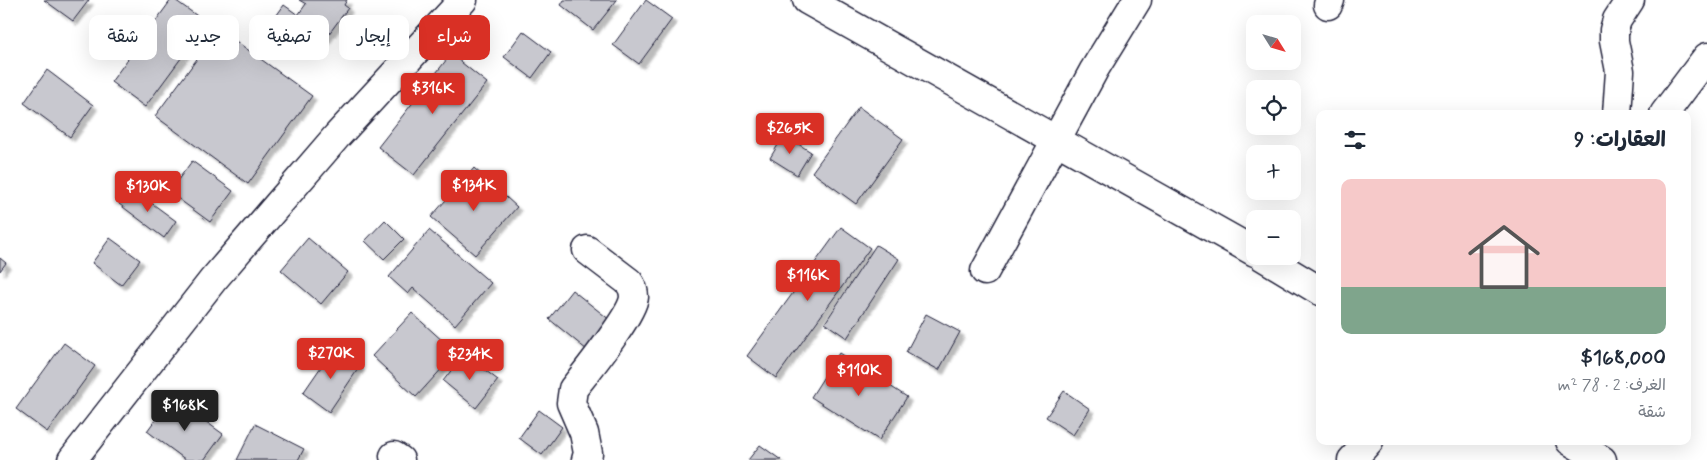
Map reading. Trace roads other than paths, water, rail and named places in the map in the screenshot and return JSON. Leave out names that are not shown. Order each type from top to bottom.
[{"type":"street","points":[[72,460],[212,280],[337,136],[463,0]]},
{"type":"street","points":[[806,0],[1246,247]]},
{"type":"street","points":[[985,271],[1094,70],[1137,0]]},
{"type":"street","points":[[1618,110],[1620,70],[1614,41],[1614,30],[1617,20],[1630,0]]},
{"type":"street","points":[[1667,110],[1707,58]]},
{"type":"street","points":[[586,250],[629,282],[634,296],[627,316],[573,389],[571,403],[584,433],[588,454],[586,460]]},
{"type":"street","points":[[1277,265],[1316,289]]},
{"type":"street","points":[[1352,460],[1365,445]]},
{"type":"street","points":[[1577,445],[1602,460]]}]
